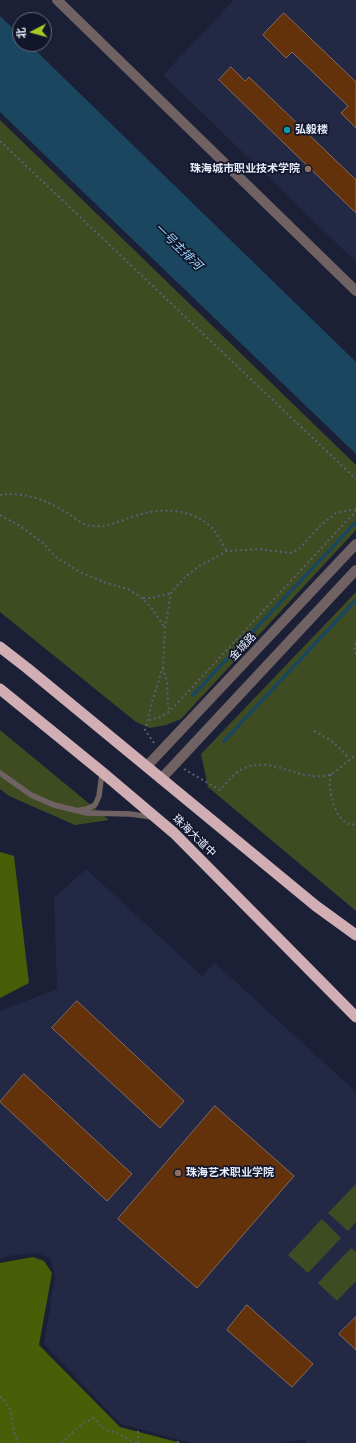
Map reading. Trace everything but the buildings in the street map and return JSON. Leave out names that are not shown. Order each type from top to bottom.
[{"type":"highway","name":"珠海大道中","points":[[0,647],[316,906],[356,935]]},
{"type":"highway","name":"珠海大道中","points":[[0,689],[102,772],[174,834],[356,1017]]},
{"type":"street","points":[[57,0],[356,291]]},
{"type":"street","name":"金城路","points":[[147,766],[356,544]]},
{"type":"street","points":[[161,779],[356,570]]},
{"type":"lane","points":[[76,810],[87,809],[95,805],[99,796],[102,772]]},
{"type":"lane","points":[[0,773],[31,795],[54,805],[87,813],[130,814],[155,817]]},
{"type":"path","points":[[0,141],[356,479]]},
{"type":"path","points":[[0,495],[12,493],[28,495],[44,501],[84,524],[98,526],[113,525],[150,511],[167,510],[180,512],[197,517],[211,527],[227,551]]},
{"type":"path","points":[[170,710],[168,706],[163,667],[165,628],[171,593],[185,577],[199,566],[227,551],[259,549],[290,554],[299,549],[321,525],[336,514],[356,510]]},
{"type":"path","points":[[148,720],[160,717],[170,710],[356,510]]},
{"type":"path","points":[[344,512],[352,515]]},
{"type":"path","points":[[0,515],[32,534],[57,558],[80,572],[106,583],[128,589],[142,598],[151,607],[165,628]]},
{"type":"path","points":[[142,598],[157,597],[171,593]]},
{"type":"path","points":[[356,642],[354,647],[356,654]]},
{"type":"path","points":[[161,752],[145,730],[163,667]]},
{"type":"path","points":[[314,731],[328,738],[338,746],[349,759]]},
{"type":"path","points":[[175,764],[220,790],[235,774],[248,767],[260,764],[278,766],[312,777],[330,774],[356,755]]},
{"type":"path","points":[[330,774],[329,785],[339,816],[345,822],[352,825],[356,824]]},
{"type":"path","points":[[0,1397],[3,1398],[10,1409],[14,1432],[18,1443]]},
{"type":"path","points":[[61,1443],[83,1423],[94,1418],[108,1431],[116,1432],[137,1443],[138,1431]]},
{"type":"shaded area","name":"珠海城市职业技术学院","points":[[234,0],[356,0],[356,262],[163,75]]},
{"type":"shaded area","name":"珠海艺术职业学院","points":[[86,869],[202,976],[215,963],[356,1092],[356,1443],[306,1443],[305,1439],[279,1443],[192,1443],[121,1424],[44,1344],[55,1277],[50,1258],[36,1253],[8,1256],[0,1259],[0,1011],[57,989],[54,898]]},
{"type":"green space","points":[[0,120],[356,465],[356,530],[181,719],[166,725],[150,728],[136,722],[0,612]]},
{"type":"green space","points":[[356,592],[356,911],[208,787],[201,754]]},
{"type":"green space","points":[[0,730],[109,820],[75,825],[9,796],[0,789]]},
{"type":"green space","points":[[0,852],[14,856],[29,983],[0,998]]},
{"type":"green space","points":[[356,1184],[356,1222],[348,1231],[328,1213]]},
{"type":"green space","points":[[322,1219],[341,1238],[308,1273],[288,1255]]},
{"type":"green space","points":[[351,1248],[356,1252],[356,1281],[337,1301],[318,1283]]},
{"type":"green space","points":[[33,1257],[44,1261],[52,1273],[39,1345],[120,1427],[181,1443],[0,1443],[0,1263]]},
{"type":"water","name":"一号主排河","points":[[0,16],[12,27],[12,52],[37,52],[356,362],[356,454],[0,112]]},
{"type":"waterway","points":[[193,695],[356,522]]},
{"type":"waterway","points":[[224,741],[356,600]]},
{"type":"place","name":"弘毅楼","points":[[287,130]]},
{"type":"place","name":"珠海城市职业技术学院","points":[[308,169]]},
{"type":"place","name":"珠海艺术职业学院","points":[[178,1173]]}]
